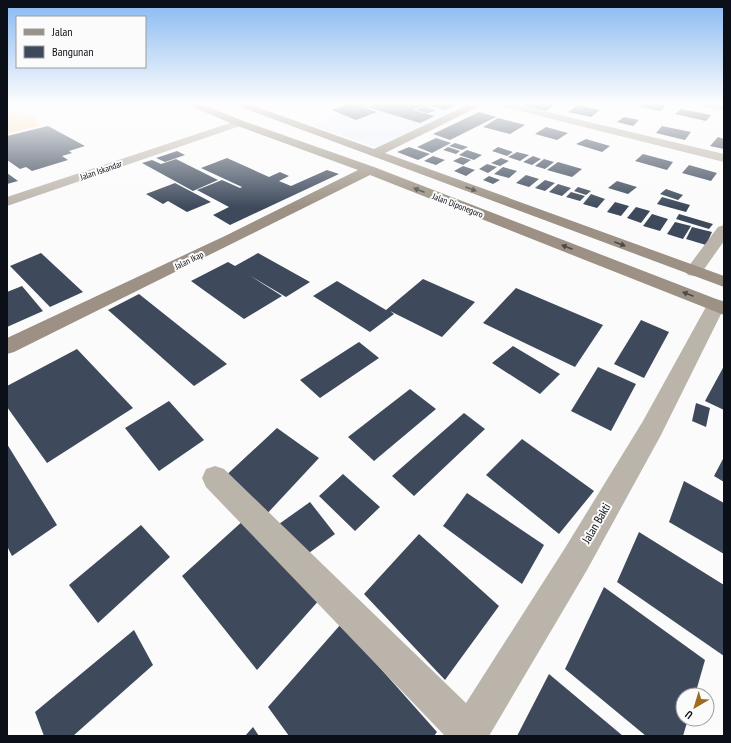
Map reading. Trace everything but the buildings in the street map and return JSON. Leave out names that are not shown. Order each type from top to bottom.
[{"type":"main road","name":"Jalan Diponegoro","points":[[280,138],[721,299]]},
{"type":"main road","name":"Jalan Diponegoro","points":[[331,138],[694,271],[721,299]]},
{"type":"main road","points":[[374,154],[407,138]]},
{"type":"main road","name":"Jalan Ikap","points":[[7,347],[233,238],[369,170]]},
{"type":"street","name":"Jalan Iskandar","points":[[7,202],[196,138]]},
{"type":"street","points":[[642,138],[724,158]]},
{"type":"street","points":[[694,271],[724,230]]},
{"type":"street","name":"Jalan Bakti","points":[[468,735],[576,560],[644,442],[721,299]]},
{"type":"street","points":[[215,478],[468,735]]},
{"type":"shaded area","points":[[348,138],[399,138],[378,148]]}]
